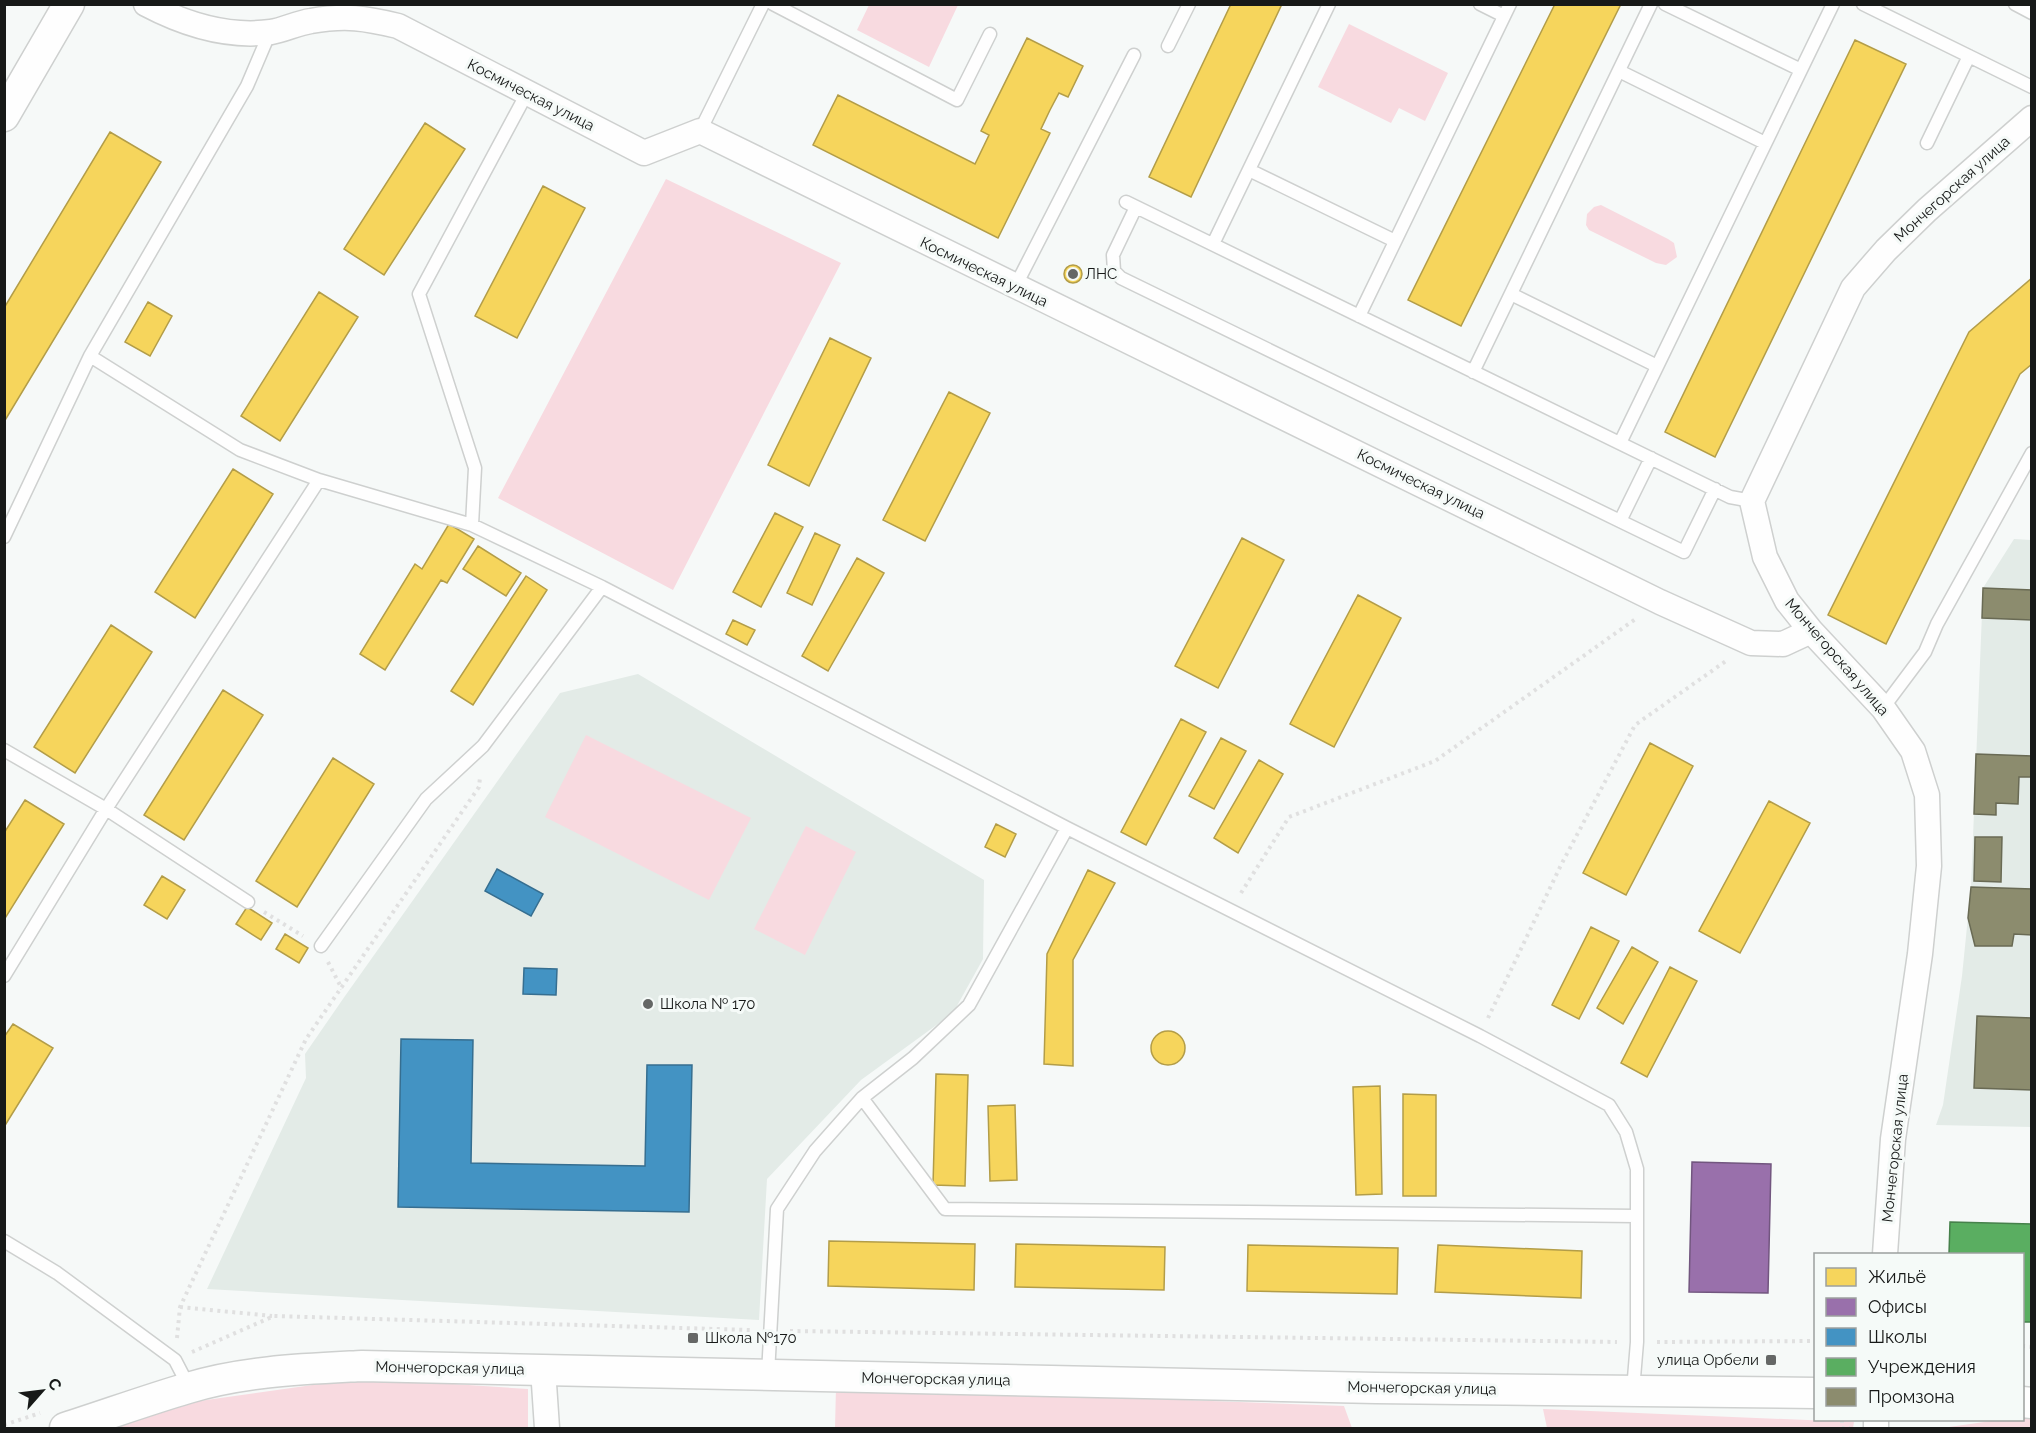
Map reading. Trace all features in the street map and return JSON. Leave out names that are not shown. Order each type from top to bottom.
[{"type":"street","points":[[4,116],[69,4]]},
{"type":"street","name":"Космическая улица","points":[[146,4],[173,18],[220,32],[270,32],[310,21],[355,16],[398,26],[644,153],[700,131],[1660,602],[1751,643],[1783,644],[1811,631]]},
{"type":"street","name":"Мончегорская улица","points":[[1885,1253],[1893,1139],[1920,954],[1929,866],[1927,795],[1913,751],[1883,708],[1811,631],[1787,601],[1769,564],[1758,534],[1752,501],[1853,288],[1886,250],[1927,210],[2031,118]]},
{"type":"street","name":"Мончегорская улица","points":[[56,1419],[249,1375],[309,1368],[362,1366],[1814,1393]]},
{"type":"street","points":[[543,1369],[546,1428]]},
{"type":"lane","points":[[700,131],[763,4]]},
{"type":"lane","points":[[773,4],[957,100],[990,34]]},
{"type":"lane","points":[[1168,46],[1189,4]]},
{"type":"lane","points":[[1213,244],[1329,4]]},
{"type":"lane","points":[[1480,4],[1504,16]]},
{"type":"lane","points":[[1359,316],[1510,4]]},
{"type":"lane","points":[[1473,372],[1651,4]]},
{"type":"lane","points":[[1665,4],[1801,70]]},
{"type":"lane","points":[[1620,443],[1833,4]]},
{"type":"lane","points":[[1863,4],[2031,87]]},
{"type":"lane","points":[[2015,4],[2031,13]]},
{"type":"lane","points":[[4,537],[90,356],[247,86],[270,32]]},
{"type":"lane","points":[[1015,287],[1134,55]]},
{"type":"lane","points":[[1927,143],[1969,56]]},
{"type":"lane","points":[[1619,71],[1765,143]]},
{"type":"lane","points":[[471,525],[475,468],[419,294],[527,93]]},
{"type":"lane","points":[[1249,170],[1395,241]]},
{"type":"lane","points":[[1715,489],[1684,552],[1121,278],[1114,271],[1113,255],[1131,204],[1473,372],[1715,489],[1730,497],[1752,501]]},
{"type":"lane","points":[[1511,294],[1657,366]]},
{"type":"lane","points":[[90,356],[240,450],[320,480],[471,525],[602,587],[1067,828],[1480,1036],[1609,1105],[1626,1132],[1637,1169],[1637,1342],[1633,1391]]},
{"type":"lane","points":[[1883,708],[1925,652],[1937,624],[2031,453]]},
{"type":"lane","points":[[1620,521],[1651,458]]},
{"type":"lane","points":[[4,976],[106,809],[320,480]]},
{"type":"lane","points":[[321,946],[426,799],[483,746],[602,587]]},
{"type":"lane","points":[[4,750],[106,809],[248,902]]},
{"type":"lane","points":[[768,1375],[777,1209],[815,1151],[862,1098],[913,1058],[969,1005],[1067,828]]},
{"type":"lane","points":[[862,1098],[945,1209],[1636,1216]]},
{"type":"lane","points":[[4,1241],[57,1273],[175,1360],[189,1387]]},
{"type":"path","points":[[1229,910],[1289,818],[1435,761],[1660,602]]},
{"type":"path","points":[[1480,1036],[1561,865],[1635,725],[1751,643]]},
{"type":"path","points":[[274,1316],[175,1360],[180,1307],[306,1038],[480,787],[483,746]]},
{"type":"path","points":[[180,1307],[274,1316],[769,1331],[1637,1342],[1814,1341]]},
{"type":"path","points":[[4,1425],[56,1419]]},
{"type":"shaded area","points":[[869,4],[958,5],[929,67],[857,30]]},
{"type":"shaded area","points":[[1349,24],[1448,73],[1425,121],[1399,108],[1391,123],[1318,87]]},
{"type":"shaded area","points":[[666,179],[841,263],[673,590],[498,498]]},
{"type":"shaded area","points":[[1601,205],[1674,243],[1677,257],[1666,265],[1656,263],[1589,230],[1586,225],[1587,214],[1594,207]]},
{"type":"shaded area","points":[[2014,539],[2031,540],[2031,1127],[1936,1125],[1943,1105],[1962,976],[1971,887],[1983,588]]},
{"type":"shaded area","name":"Школа № 170","points":[[638,674],[984,880],[983,959],[953,1013],[861,1080],[767,1179],[759,1320],[207,1289],[306,1078],[305,1054],[345,996],[560,693]]},
{"type":"shaded area","points":[[586,735],[751,818],[709,900],[545,817]]},
{"type":"shaded area","points":[[806,826],[856,852],[805,955],[754,929]]},
{"type":"shaded area","points":[[362,1378],[528,1389],[528,1428],[116,1428],[185,1403]]},
{"type":"shaded area","points":[[836,1387],[1344,1406],[1352,1428],[835,1428]]},
{"type":"shaded area","points":[[1543,1409],[1854,1422],[1853,1428],[1547,1428]]},
{"type":"shaded area","points":[[2024,1416],[2031,1417],[2031,1428],[1942,1428],[1991,1421],[2024,1421]]},
{"type":"building: Жильё","points":[[1231,4],[1282,4],[1191,197],[1149,177]]},
{"type":"building: Жильё","points":[[1555,4],[1621,4],[1461,326],[1408,300]]},
{"type":"building: Жильё","points":[[1027,38],[1083,66],[1068,97],[1059,93],[1050,110],[1041,129],[1050,133],[998,238],[813,145],[838,95],[975,164],[989,135],[981,131]]},
{"type":"building: Жильё","points":[[1855,40],[1906,64],[1715,457],[1665,432]]},
{"type":"building: Жильё","points":[[425,123],[465,149],[384,275],[344,249]]},
{"type":"building: Жильё","points":[[110,132],[161,162],[4,422],[4,308]]},
{"type":"building: Жильё","points":[[543,186],[585,208],[517,338],[475,316]]},
{"type":"building: Жильё","name":"ЛНС","points":[[1073,265],[1079,268],[1082,274],[1079,280],[1073,283],[1067,280],[1064,274],[1067,268]]},
{"type":"building: Жильё","points":[[2032,278],[2032,364],[2020,374],[1886,644],[1828,615],[1969,332]]},
{"type":"building: Жильё","points":[[319,292],[358,317],[280,441],[241,416]]},
{"type":"building: Жильё","points":[[148,302],[172,316],[150,356],[125,342]]},
{"type":"building: Жильё","points":[[830,338],[871,358],[809,486],[768,465]]},
{"type":"building: Жильё","points":[[949,392],[990,413],[925,541],[883,520]]},
{"type":"building: Жильё","points":[[233,469],[273,494],[195,618],[155,592]]},
{"type":"building: Жильё","points":[[775,513],[803,527],[761,607],[733,592]]},
{"type":"building: Жильё","points":[[449,524],[474,539],[447,583],[441,580],[385,670],[360,654],[415,564],[422,569]]},
{"type":"building: Жильё","points":[[815,533],[840,545],[812,605],[787,593]]},
{"type":"building: Жильё","points":[[1242,538],[1284,560],[1218,688],[1175,666]]},
{"type":"building: Жильё","points":[[478,546],[521,573],[506,596],[463,569]]},
{"type":"building: Жильё","points":[[857,558],[884,573],[828,671],[802,656]]},
{"type":"building: Жильё","points":[[526,576],[547,590],[473,705],[451,691]]},
{"type":"building: Жильё","points":[[1358,595],[1401,618],[1334,747],[1290,724]]},
{"type":"building: Жильё","points":[[733,620],[755,630],[747,645],[726,634]]},
{"type":"building: Жильё","points":[[111,625],[152,652],[75,773],[34,747]]},
{"type":"building: Жильё","points":[[223,690],[263,715],[184,840],[144,815]]},
{"type":"building: Жильё","points":[[1181,719],[1206,732],[1146,845],[1121,832]]},
{"type":"building: Жильё","points":[[1221,738],[1246,751],[1214,809],[1189,796]]},
{"type":"building: Жильё","points":[[1650,743],[1693,766],[1626,895],[1583,873]]},
{"type":"building: Жильё","points":[[333,758],[374,784],[297,907],[256,881]]},
{"type":"building: Жильё","points":[[1259,760],[1283,774],[1238,853],[1214,838]]},
{"type":"building: Жильё","points":[[25,800],[64,824],[4,920],[4,833]]},
{"type":"building: Жильё","points":[[1769,801],[1810,823],[1740,953],[1699,931]]},
{"type":"building: Жильё","points":[[996,824],[1016,834],[1005,857],[985,847]]},
{"type":"building: Жильё","points":[[1088,870],[1115,883],[1073,960],[1073,1066],[1044,1064],[1047,954]]},
{"type":"building: Жильё","points":[[162,876],[185,890],[167,919],[144,905]]},
{"type":"building: Жильё","points":[[247,907],[272,923],[261,940],[236,924]]},
{"type":"building: Жильё","points":[[1591,927],[1619,941],[1579,1019],[1552,1005]]},
{"type":"building: Жильё","points":[[285,934],[308,948],[299,963],[276,949]]},
{"type":"building: Жильё","points":[[1632,947],[1658,962],[1623,1024],[1597,1008]]},
{"type":"building: Жильё","points":[[1670,967],[1697,981],[1647,1077],[1621,1063]]},
{"type":"building: Жильё","points":[[13,1024],[53,1048],[4,1127],[4,1037]]},
{"type":"building: Жильё","points":[[1168,1031],[1180,1036],[1185,1048],[1180,1060],[1168,1065],[1156,1060],[1151,1048],[1156,1036]]},
{"type":"building: Жильё","points":[[936,1074],[968,1075],[965,1186],[933,1185]]},
{"type":"building: Жильё","points":[[1380,1086],[1382,1194],[1356,1195],[1353,1087]]},
{"type":"building: Жильё","points":[[1403,1094],[1436,1095],[1436,1196],[1403,1196]]},
{"type":"building: Жильё","points":[[1015,1105],[1017,1180],[990,1181],[988,1106]]},
{"type":"building: Жильё","points":[[829,1241],[975,1244],[974,1290],[828,1286]]},
{"type":"building: Жильё","points":[[1016,1244],[1165,1247],[1164,1290],[1015,1287]]},
{"type":"building: Жильё","points":[[1248,1245],[1398,1248],[1397,1294],[1247,1291]]},
{"type":"building: Жильё","points":[[1438,1245],[1582,1251],[1581,1298],[1435,1292]]},
{"type":"building: Офисы","points":[[1692,1162],[1771,1164],[1768,1293],[1689,1292]]},
{"type":"building: Школы","points":[[497,869],[543,894],[531,916],[485,891]]},
{"type":"building: Школы","points":[[524,968],[557,969],[556,995],[523,994]]},
{"type":"building: Школы","points":[[401,1039],[473,1040],[471,1163],[645,1166],[647,1065],[692,1065],[689,1212],[398,1207]]},
{"type":"building: Учреждения","points":[[1950,1222],[2032,1224],[2032,1322],[2024,1322],[2024,1253],[1949,1253]]},
{"type":"building: Промзона","points":[[1983,588],[2032,590],[2032,620],[1982,618]]},
{"type":"building: Промзона","points":[[1976,754],[2032,756],[2032,777],[2019,777],[2018,804],[1996,803],[1996,815],[1974,814]]},
{"type":"building: Промзона","points":[[1975,837],[2002,837],[2001,882],[1974,881]]},
{"type":"building: Промзона","points":[[1971,887],[2032,889],[2032,935],[2014,934],[2012,946],[1975,946],[1968,918]]},
{"type":"building: Промзона","points":[[1977,1016],[2032,1018],[2032,1090],[1974,1088]]},
{"type":"place","name":"ЛНС","points":[[1073,274]]},
{"type":"place","name":"Школа № 170","points":[[648,1004]]},
{"type":"place","name":"Школа №170","points":[[693,1338]]},
{"type":"place","name":"улица Орбели","points":[[1771,1360]]}]
